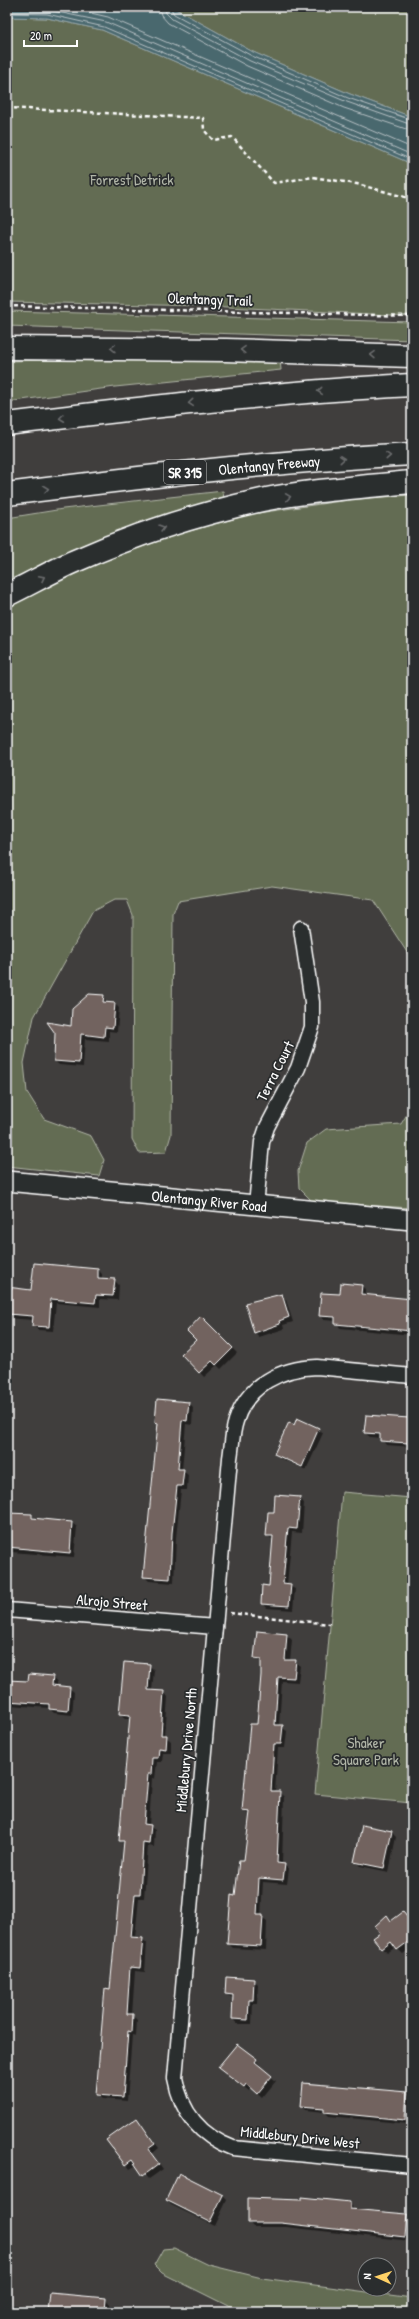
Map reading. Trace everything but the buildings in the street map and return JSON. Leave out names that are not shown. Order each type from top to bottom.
[{"type":"highway","points":[[7,348],[226,350],[412,356]]},
{"type":"highway","points":[[7,424],[156,406],[351,388],[412,386]]},
{"type":"highway","name":"Olentangy Freeway","points":[[7,494],[164,474],[412,454]]},
{"type":"highway","points":[[7,595],[74,562],[142,534],[224,510],[262,500],[412,482]]},
{"type":"main road","name":"Olentangy River Road","points":[[7,1181],[412,1220]]},
{"type":"street","name":"Terra Court","points":[[256,1206],[262,1142],[267,1127],[298,1068],[312,1027],[312,1002],[301,928]]},
{"type":"street","name":"Middlebury Drive North","points":[[194,2122],[184,2109],[178,2093],[176,2061],[233,1435],[242,1408],[249,1396],[272,1377],[301,1367],[412,1376]]},
{"type":"street","name":"Alrojo Street","points":[[7,1610],[215,1627]]},
{"type":"street","name":"Middlebury Drive West","points":[[194,2122],[205,2134],[218,2142],[249,2151],[412,2165]]},
{"type":"path","points":[[7,108],[203,118],[204,130],[213,140],[232,137],[274,183],[313,177],[357,184],[412,199]]},
{"type":"path","name":"Olentangy Trail","points":[[7,306],[412,316]]},
{"type":"path","points":[[216,1612],[330,1624]]},
{"type":"green space","points":[[172,7],[412,7],[412,117],[350,94],[253,52]]},
{"type":"green space","name":"Forrest Detrick","points":[[7,17],[47,18],[102,30],[412,164],[412,316],[207,306],[7,302]]},
{"type":"green space","points":[[7,311],[412,322],[412,340],[7,326]]},
{"type":"green space","points":[[147,358],[280,359],[281,370],[115,387],[7,402],[7,361]]},
{"type":"green space","points":[[223,491],[224,500],[139,525],[77,548],[7,581],[7,518],[63,509]]},
{"type":"green space","points":[[412,495],[412,960],[373,900],[272,886],[178,901],[173,914],[171,1135],[166,1152],[139,1153],[132,1139],[133,915],[127,900],[114,900],[93,911],[34,1017],[24,1063],[27,1092],[44,1119],[91,1136],[104,1160],[99,1176],[7,1166],[7,604],[83,568],[175,535],[251,514],[355,499]]},
{"type":"green space","points":[[412,1071],[412,1208],[313,1202],[299,1188],[298,1171],[307,1143],[326,1129],[401,1124],[409,1111]]},
{"type":"green space","name":"Shaker Square Park","points":[[342,1492],[412,1498],[412,1803],[315,1794]]},
{"type":"green space","points":[[174,2248],[209,2265],[262,2278],[357,2291],[357,2297],[397,2296],[412,2298],[412,2312],[240,2312],[162,2273],[154,2265],[163,2249]]},
{"type":"water","points":[[7,7],[172,7],[253,52],[350,94],[412,117],[412,164],[102,30],[47,18],[7,17]]}]
